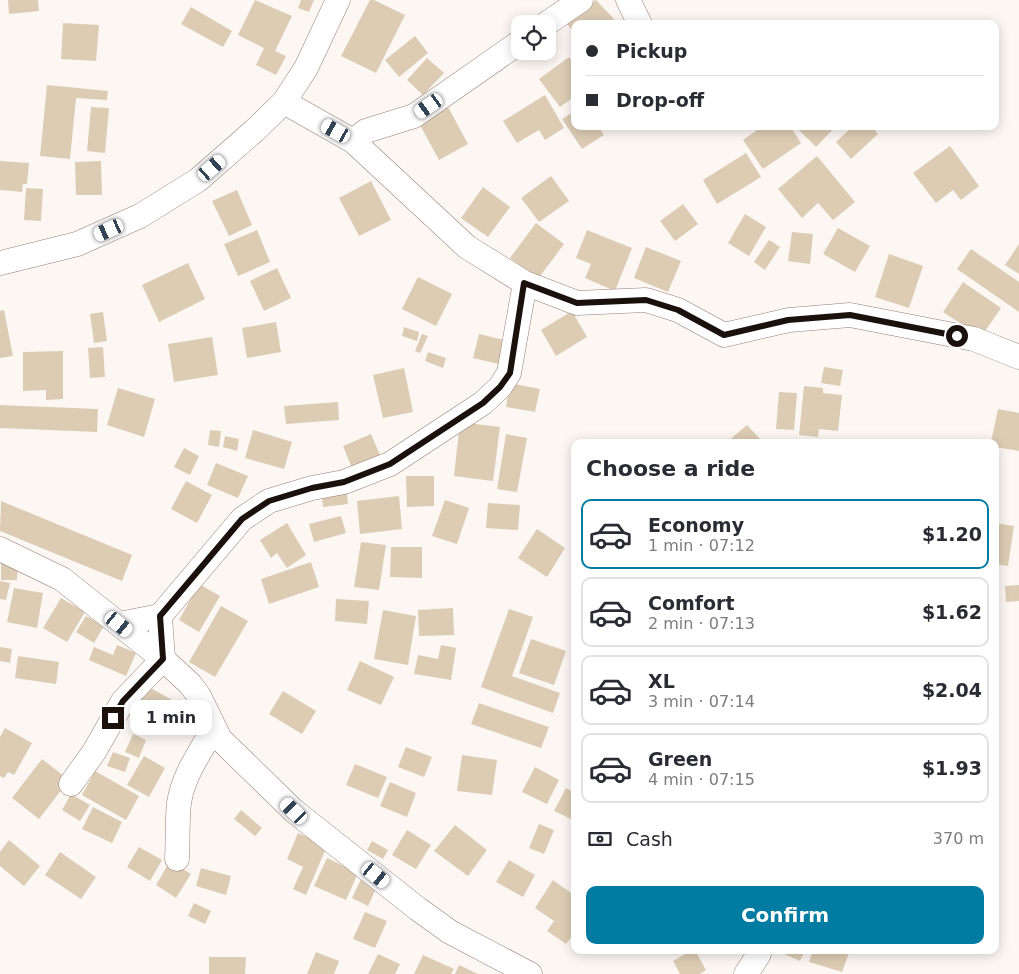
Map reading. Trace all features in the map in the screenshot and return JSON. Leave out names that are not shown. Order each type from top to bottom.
[{"type":"street","points":[[0,263],[77,244],[140,216],[198,180],[284,102],[306,68],[338,0]]},
{"type":"street","points":[[556,17],[580,0]]},
{"type":"street","points":[[628,0],[638,20]]},
{"type":"street","points":[[353,141],[366,131],[414,116],[511,48]]},
{"type":"street","points":[[284,102],[353,141],[467,247],[524,283],[577,303],[646,300],[678,310],[724,335],[788,320],[850,315],[974,339],[1019,357]]},
{"type":"street","points":[[119,624],[160,616],[242,519],[269,501],[312,488],[344,482],[390,464],[483,403],[500,387],[510,373],[524,283]]},
{"type":"street","points":[[0,549],[62,579],[163,659],[190,684],[199,696],[220,739],[294,811],[450,932],[530,974]]},
{"type":"street","points":[[71,784],[94,752],[123,701],[163,659],[160,616]]},
{"type":"street","points":[[177,858],[179,804],[183,785],[214,728]]},
{"type":"street","points":[[746,974],[759,954]]},
{"type":"building","points":[[8,0],[38,0],[39,11],[9,14]]},
{"type":"building","points":[[255,0],[292,16],[275,51],[286,56],[276,75],[256,65],[264,48],[238,35]]},
{"type":"building","points":[[301,0],[314,0],[309,12],[298,8]]},
{"type":"building","points":[[370,0],[374,0],[405,15],[376,73],[341,56]]},
{"type":"building","points":[[596,0],[614,19],[613,20],[572,20]]},
{"type":"building","points":[[191,7],[232,31],[223,47],[181,24]]},
{"type":"building","points":[[571,21],[571,29],[567,24]]},
{"type":"building","points":[[63,23],[99,25],[96,61],[61,59]]},
{"type":"building","points":[[415,36],[428,53],[399,77],[385,60]]},
{"type":"building","points":[[569,57],[571,60],[571,99],[560,107],[539,79]]},
{"type":"building","points":[[427,58],[444,73],[423,95],[407,80]]},
{"type":"building","points":[[47,85],[108,91],[107,100],[76,98],[70,159],[40,156]]},
{"type":"building","points":[[545,95],[564,128],[545,140],[539,130],[517,143],[503,121]]},
{"type":"building","points":[[91,107],[109,108],[105,153],[87,151]]},
{"type":"building","points":[[448,107],[468,144],[439,160],[419,123]]},
{"type":"building","points":[[571,113],[571,130],[601,130],[604,135],[582,149],[562,119]]},
{"type":"building","points":[[757,130],[793,130],[801,143],[763,169],[743,140]]},
{"type":"building","points":[[799,130],[832,130],[816,147]]},
{"type":"building","points":[[849,130],[874,130],[878,134],[851,159],[836,142]]},
{"type":"building","points":[[950,146],[979,186],[961,200],[953,190],[936,203],[913,173]]},
{"type":"building","points":[[746,153],[761,177],[717,204],[703,180]]},
{"type":"building","points":[[817,156],[855,202],[833,220],[818,203],[802,218],[778,189]]},
{"type":"building","points":[[0,161],[29,163],[27,184],[23,184],[22,192],[0,190]]},
{"type":"building","points":[[101,161],[102,195],[76,195],[75,162]]},
{"type":"building","points":[[551,176],[569,201],[539,222],[521,198]]},
{"type":"building","points":[[371,181],[391,220],[359,236],[339,198]]},
{"type":"building","points":[[483,187],[510,207],[488,237],[461,218]]},
{"type":"building","points":[[26,188],[43,189],[41,221],[24,220]]},
{"type":"building","points":[[237,190],[252,225],[229,236],[212,201]]},
{"type":"building","points":[[683,204],[698,224],[675,241],[660,221]]},
{"type":"building","points":[[745,214],[766,227],[749,256],[728,243]]},
{"type":"building","points":[[536,223],[564,244],[538,279],[510,258]]},
{"type":"building","points":[[838,228],[870,246],[855,272],[823,254]]},
{"type":"building","points":[[257,230],[270,262],[238,276],[224,244]]},
{"type":"building","points":[[587,230],[632,248],[615,291],[585,278],[591,264],[576,258]]},
{"type":"building","points":[[792,232],[813,234],[810,264],[788,261]]},
{"type":"building","points":[[769,240],[780,247],[765,270],[754,262]]},
{"type":"building","points":[[1019,244],[1019,274],[1005,265]]},
{"type":"building","points":[[646,247],[681,261],[668,292],[634,278]]},
{"type":"building","points":[[971,249],[1019,282],[1019,312],[957,269]]},
{"type":"building","points":[[889,254],[923,266],[909,308],[875,297]]},
{"type":"building","points":[[188,263],[205,299],[159,322],[142,285]]},
{"type":"building","points":[[277,268],[291,298],[264,311],[250,281]]},
{"type":"building","points":[[418,277],[452,294],[436,326],[402,309]]},
{"type":"building","points":[[963,282],[1001,308],[981,337],[943,312]]},
{"type":"building","points":[[4,310],[13,356],[0,358],[0,311]]},
{"type":"building","points":[[572,311],[587,337],[556,356],[541,330]]},
{"type":"building","points":[[103,312],[107,341],[94,343],[90,314]]},
{"type":"building","points":[[276,322],[281,352],[247,358],[242,328]]},
{"type":"building","points":[[404,327],[419,332],[417,341],[402,336]]},
{"type":"building","points":[[422,334],[428,336],[420,353],[415,351]]},
{"type":"building","points":[[479,334],[504,340],[499,364],[473,358]]},
{"type":"building","points":[[212,337],[218,375],[174,382],[168,344]]},
{"type":"building","points":[[103,347],[105,377],[90,378],[88,348]]},
{"type":"building","points":[[63,351],[63,399],[46,400],[46,390],[23,391],[23,352]]},
{"type":"building","points":[[428,352],[446,358],[443,368],[425,361]]},
{"type":"building","points":[[824,367],[843,370],[840,386],[821,383]]},
{"type":"building","points":[[404,368],[413,412],[383,418],[373,375]]},
{"type":"building","points":[[510,383],[540,389],[535,412],[506,407]]},
{"type":"building","points":[[804,386],[823,388],[823,393],[842,395],[838,431],[819,429],[818,437],[799,435]]},
{"type":"building","points":[[118,388],[155,399],[144,437],[107,425]]},
{"type":"building","points":[[779,392],[797,393],[794,430],[776,429]]},
{"type":"building","points":[[338,402],[339,420],[286,424],[284,406]]},
{"type":"building","points":[[0,405],[98,409],[97,432],[0,428]]},
{"type":"building","points":[[998,409],[1019,413],[1019,451],[999,448],[999,439],[992,439]]},
{"type":"building","points":[[460,422],[500,427],[493,481],[454,476]]},
{"type":"building","points":[[747,425],[760,439],[731,439]]},
{"type":"building","points":[[210,430],[221,431],[219,447],[208,445]]},
{"type":"building","points":[[253,430],[292,442],[284,469],[245,458]]},
{"type":"building","points":[[371,434],[380,455],[352,468],[343,446]]},
{"type":"building","points":[[506,434],[527,438],[517,492],[497,489]]},
{"type":"building","points":[[225,436],[239,439],[237,451],[223,447]]},
{"type":"building","points":[[184,448],[199,456],[190,475],[174,467]]},
{"type":"building","points":[[216,463],[248,476],[238,498],[207,485]]},
{"type":"building","points":[[406,476],[434,476],[434,506],[407,507]]},
{"type":"building","points":[[186,481],[212,495],[197,523],[171,509]]},
{"type":"building","points":[[346,485],[348,504],[323,507],[321,488]]},
{"type":"building","points":[[399,496],[402,529],[360,534],[357,501]]},
{"type":"building","points":[[445,500],[469,508],[457,544],[432,536]]},
{"type":"building","points":[[1,501],[132,555],[122,581],[0,531]]},
{"type":"building","points":[[488,503],[520,505],[518,530],[486,528]]},
{"type":"building","points":[[341,516],[346,533],[314,542],[309,524]]},
{"type":"building","points":[[287,523],[306,555],[287,568],[277,553],[271,558],[260,540]]},
{"type":"building","points":[[999,524],[1014,526],[1008,566],[999,565]]},
{"type":"building","points":[[537,529],[565,548],[547,577],[518,558]]},
{"type":"building","points":[[361,542],[386,545],[379,590],[354,587]]},
{"type":"building","points":[[391,547],[422,547],[422,578],[390,577]]},
{"type":"building","points":[[1,560],[18,560],[17,580],[1,580]]},
{"type":"building","points":[[311,562],[319,587],[269,604],[261,579]]},
{"type":"building","points":[[0,581],[10,583],[6,600],[0,599]]},
{"type":"building","points":[[199,584],[220,596],[199,632],[179,620]]},
{"type":"building","points":[[1019,585],[1019,601],[1006,602],[1005,586]]},
{"type":"building","points":[[14,588],[43,593],[37,628],[7,622]]},
{"type":"building","points":[[61,598],[85,612],[67,642],[43,628]]},
{"type":"building","points":[[336,599],[369,601],[367,624],[335,621]]},
{"type":"building","points":[[221,606],[248,621],[215,677],[189,662]]},
{"type":"building","points":[[453,608],[454,635],[419,636],[418,610]]},
{"type":"building","points":[[509,609],[533,617],[512,676],[560,693],[553,713],[481,687]]},
{"type":"building","points":[[383,610],[416,616],[408,665],[374,659]]},
{"type":"building","points":[[86,616],[104,626],[94,643],[76,632]]},
{"type":"building","points":[[531,639],[566,651],[554,685],[519,673]]},
{"type":"building","points":[[117,645],[136,653],[126,676],[89,660],[94,647],[113,655]]},
{"type":"building","points":[[441,645],[456,648],[451,680],[414,674],[418,655],[438,659]]},
{"type":"building","points":[[0,647],[12,649],[10,663],[0,661]]},
{"type":"building","points":[[18,656],[59,662],[56,684],[15,678]]},
{"type":"building","points":[[360,661],[394,677],[381,705],[347,690]]},
{"type":"building","points":[[147,686],[181,705],[167,730],[133,711]]},
{"type":"building","points":[[283,691],[316,711],[302,734],[269,714]]},
{"type":"building","points":[[479,703],[549,727],[541,748],[471,724]]},
{"type":"building","points":[[5,728],[32,743],[14,775],[8,772],[4,778],[0,776],[0,737]]},
{"type":"building","points":[[133,734],[146,740],[139,758],[125,752]]},
{"type":"building","points":[[406,747],[432,757],[424,777],[398,767]]},
{"type":"building","points":[[113,752],[130,758],[125,772],[107,766]]},
{"type":"building","points":[[462,755],[497,760],[492,795],[457,791]]},
{"type":"building","points":[[144,756],[165,768],[149,797],[127,785]]},
{"type":"building","points":[[42,759],[69,780],[39,819],[12,798]]},
{"type":"building","points":[[355,764],[387,777],[378,798],[346,785]]},
{"type":"building","points":[[535,767],[559,780],[547,804],[522,792]]},
{"type":"building","points":[[95,771],[139,796],[126,820],[82,795]]},
{"type":"building","points":[[390,782],[416,793],[407,817],[380,806]]},
{"type":"building","points":[[566,788],[571,791],[571,819],[554,811]]},
{"type":"building","points":[[71,794],[90,805],[80,821],[62,810]]},
{"type":"building","points":[[93,807],[122,822],[112,843],[82,829]]},
{"type":"building","points":[[241,810],[262,828],[255,836],[234,819]]},
{"type":"building","points":[[539,824],[554,830],[544,854],[529,848]]},
{"type":"building","points":[[455,825],[487,850],[468,876],[434,851]]},
{"type":"building","points":[[407,830],[431,845],[416,869],[392,855]]},
{"type":"building","points":[[298,833],[327,846],[306,895],[293,889],[303,867],[287,859]]},
{"type":"building","points":[[9,840],[40,866],[24,886],[0,866],[0,852]]},
{"type":"building","points":[[372,841],[388,850],[383,859],[367,850]]},
{"type":"building","points":[[139,847],[162,860],[150,881],[127,867]]},
{"type":"building","points":[[60,852],[96,877],[81,899],[45,875]]},
{"type":"building","points":[[327,858],[358,873],[346,900],[314,886]]},
{"type":"building","points":[[509,860],[535,875],[523,897],[496,882]]},
{"type":"building","points":[[170,861],[191,874],[176,898],[156,885]]},
{"type":"building","points":[[201,868],[231,876],[226,895],[196,886]]},
{"type":"building","points":[[361,879],[377,887],[368,906],[352,898]]},
{"type":"building","points":[[553,880],[571,893],[571,937],[566,944],[547,931],[554,921],[535,908]]},
{"type":"building","points":[[194,903],[211,911],[205,924],[188,916]]},
{"type":"building","points":[[365,912],[387,921],[375,948],[353,939]]},
{"type":"building","points":[[316,952],[339,961],[334,974],[307,974]]},
{"type":"building","points":[[378,954],[400,964],[395,974],[368,974]]},
{"type":"building","points":[[685,954],[697,954],[706,970],[700,974],[680,974],[673,961]]},
{"type":"building","points":[[784,954],[803,954],[800,961]]},
{"type":"building","points":[[812,954],[849,954],[842,972],[809,962]]},
{"type":"building","points":[[423,955],[454,969],[451,974],[414,974]]},
{"type":"building","points":[[209,957],[246,957],[245,974],[209,974]]},
{"type":"building","points":[[459,965],[478,974],[455,974]]},
{"type":"route","points":[[113,718],[123,701],[163,659],[160,616],[242,519],[269,501],[312,488],[344,482],[390,464],[483,403],[500,387],[510,373],[524,283],[577,303],[586,304],[626,299],[646,300],[678,310],[714,332],[724,335],[788,320],[850,315],[957,336]]}]
